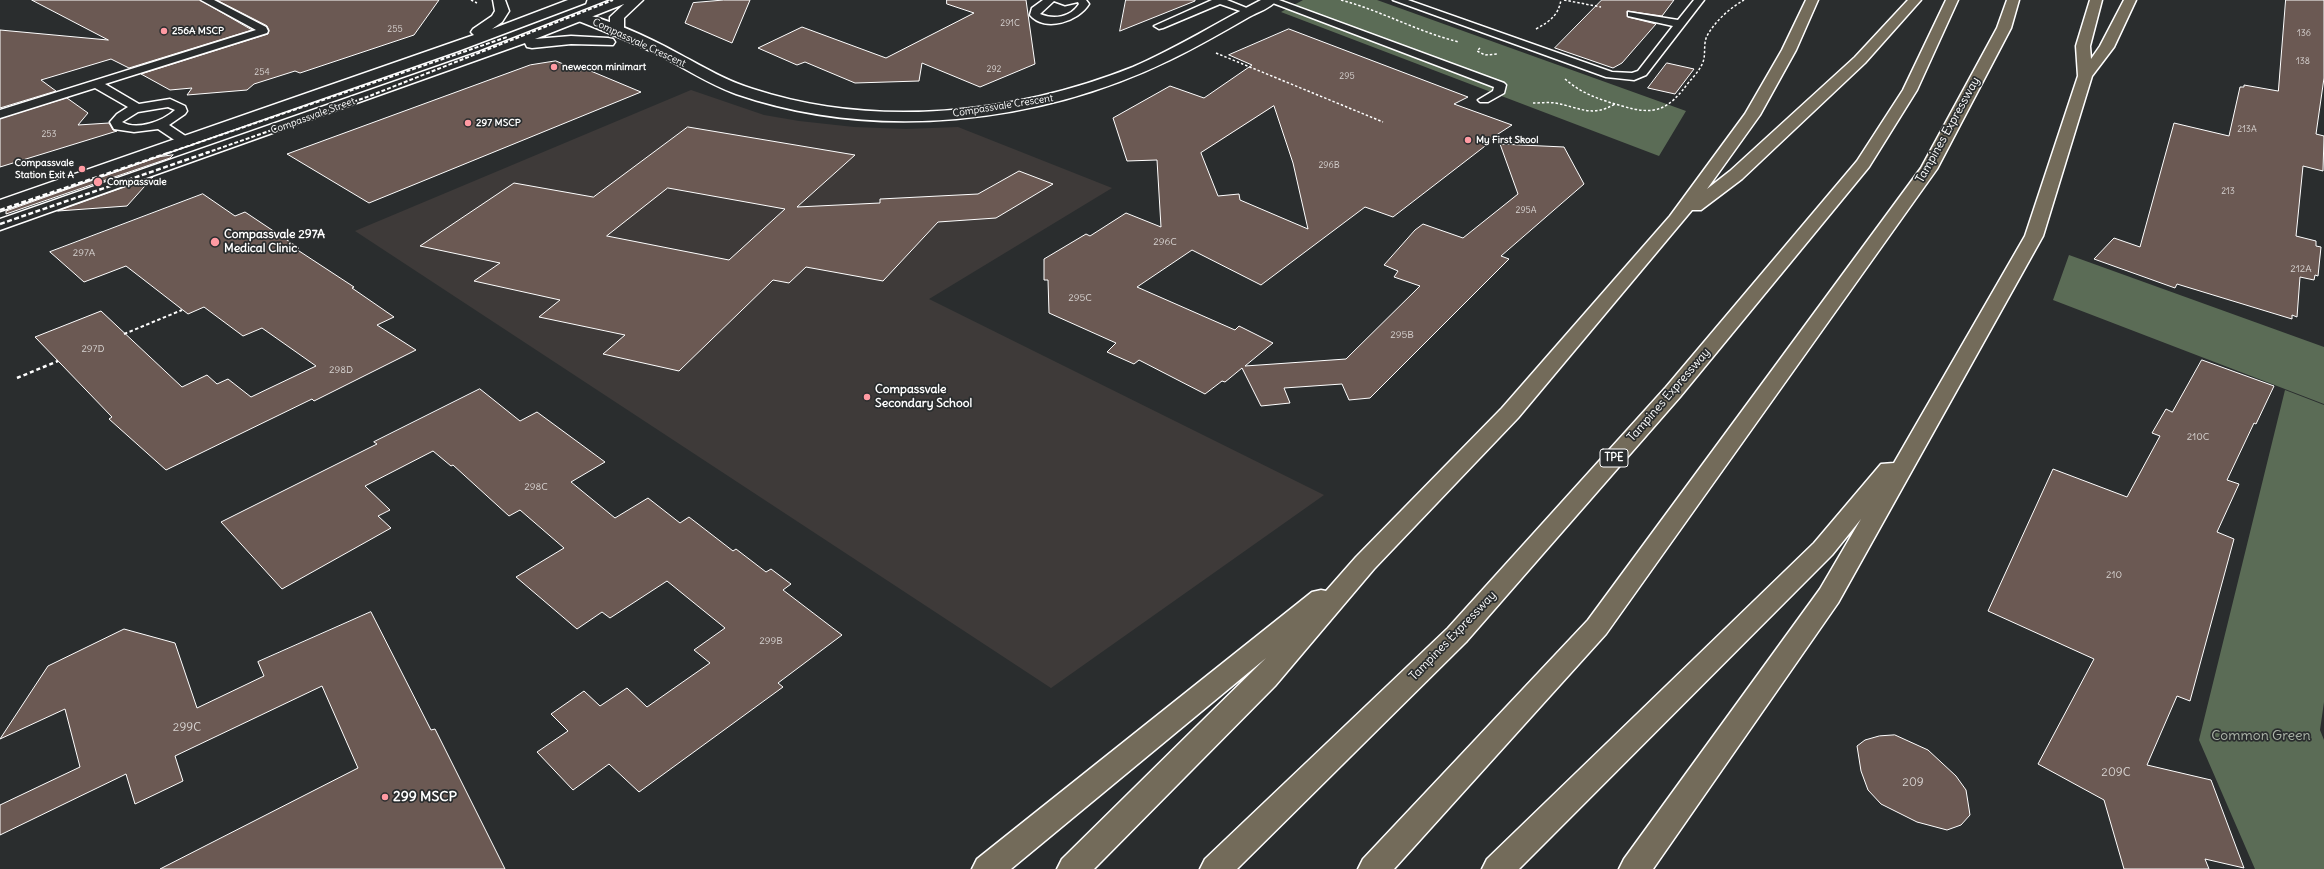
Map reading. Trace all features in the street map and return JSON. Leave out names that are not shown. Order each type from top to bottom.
[{"type":"highway","points":[[1073,869],[1265,678],[1365,563],[1510,413],[1676,220],[1752,115],[1789,50],[1812,0]]},
{"type":"highway","points":[[1676,220],[1747,164],[1860,60],[1915,0]]},
{"type":"highway","name":"Tampines Expressway","points":[[1216,869],[1457,635],[1673,392],[1863,164],[1910,90],[1952,0]]},
{"type":"highway","name":"Tampines Expressway","points":[[1374,869],[1597,627],[1929,169],[2004,28],[2014,0]]},
{"type":"highway","points":[[2085,76],[2083,46],[2096,0]]},
{"type":"highway","points":[[1635,869],[1829,596],[1927,424],[2034,236],[2085,76],[2107,47],[2130,0]]},
{"type":"highway","points":[[1498,869],[1823,549],[1927,424]]},
{"type":"highway","points":[[988,869],[1365,563]]},
{"type":"street","name":"Compassvale Crescent","points":[[500,0],[562,24],[612,37]]},
{"type":"street","points":[[453,48],[497,18],[502,11],[500,0]]},
{"type":"street","name":"Compassvale Crescent","points":[[541,0],[581,17],[612,37],[660,63],[696,70],[753,95],[815,110],[883,115],[946,115],[1028,103],[1063,96],[1098,85],[1139,69],[1270,0]]},
{"type":"street","name":"Compassvale Street","points":[[0,206],[453,48],[580,0]]},
{"type":"street","name":"Compassvale Street","points":[[0,225],[484,55],[623,0]]},
{"type":"street","points":[[484,55],[533,44],[612,37],[617,17],[637,0]]},
{"type":"lane","points":[[0,114],[263,32],[262,28],[206,0]]},
{"type":"lane","points":[[1049,0],[1036,10],[1035,15],[1041,18],[1061,19],[1074,16],[1081,11],[1084,4],[1081,0]]},
{"type":"lane","points":[[1058,0],[1065,2],[1075,0]]},
{"type":"lane","points":[[1159,26],[1218,0],[1249,11]]},
{"type":"lane","points":[[1270,0],[1500,85],[1498,93],[1484,100]]},
{"type":"lane","points":[[1398,0],[1602,72],[1634,77],[1642,73],[1699,0]]},
{"type":"lane","points":[[1632,14],[1680,24]]},
{"type":"lane","points":[[231,28],[249,22]]},
{"type":"lane","points":[[96,84],[138,108]]},
{"type":"lane","points":[[170,104],[182,108],[182,111],[177,116],[159,124],[134,129],[118,126],[116,122],[120,117],[138,108],[170,104]]},
{"type":"lane","points":[[159,124],[186,142]]},
{"type":"path","points":[[1564,0],[1601,7]]},
{"type":"path","points":[[1485,47],[1477,51],[1490,56],[1496,56],[1500,50]]},
{"type":"path","points":[[1213,52],[1383,122]]},
{"type":"path","points":[[1533,103],[1555,103],[1584,112],[1595,113],[1607,109],[1615,104]]},
{"type":"path","points":[[124,334],[182,310]]},
{"type":"path","points":[[17,378],[58,361]]},
{"type":"shaded area","name":"Compassvale Secondary School","points":[[691,90],[764,115],[799,121],[854,127],[906,129],[958,127],[1112,188],[929,299],[1324,495],[1051,688],[355,231]]},
{"type":"green space","points":[[1303,0],[1377,0],[1686,111],[1659,156],[1281,12]]},
{"type":"green space","points":[[2069,255],[2324,347],[2324,404],[2053,300]]},
{"type":"green space","name":"Common Green","points":[[2285,390],[2324,405],[2324,702],[2320,730],[2324,740],[2324,869],[2255,869],[2199,740]]},
{"type":"building","points":[[32,0],[200,0],[252,30],[129,68],[111,59],[41,80],[56,91],[0,108],[0,30],[108,40]]},
{"type":"building","points":[[217,0],[439,0],[414,35],[300,73],[295,71],[254,84],[247,90],[187,95],[192,88],[170,90],[141,74],[268,34],[269,30],[267,26]]},
{"type":"building","points":[[724,0],[750,0],[732,43],[685,23],[693,3]]},
{"type":"building","points":[[947,0],[1026,0],[1035,64],[980,87],[922,63],[919,81],[855,83],[805,62],[797,65],[758,48],[802,27],[886,58],[974,13],[947,4]]},
{"type":"building","points":[[1126,0],[1195,0],[1195,1],[1120,31]]},
{"type":"building","points":[[1602,0],[1674,0],[1662,16],[1627,11],[1628,17],[1656,24],[1622,63],[1613,68],[1555,48]]},
{"type":"building","points":[[2286,0],[2324,0],[2324,78],[2316,134],[2324,136],[2323,171],[2303,166],[2296,236],[2316,241],[2316,246],[2321,247],[2318,276],[2315,275],[2314,280],[2300,277],[2297,317],[2292,315],[2292,319],[2177,284],[2175,288],[2094,259],[2114,238],[2140,247],[2174,123],[2229,136],[2240,87],[2244,87],[2244,85],[2278,91]]},
{"type":"building","points":[[1289,29],[1468,97],[1454,104],[1512,125],[1484,143],[1489,143],[1393,217],[1365,207],[1261,285],[1192,250],[1137,287],[1235,330],[1239,326],[1273,343],[1245,366],[1346,359],[1420,286],[1394,277],[1398,271],[1384,265],[1415,230],[1423,224],[1463,238],[1518,194],[1500,144],[1564,147],[1584,184],[1501,256],[1509,259],[1370,398],[1349,400],[1342,384],[1284,388],[1290,403],[1261,406],[1242,368],[1225,382],[1222,381],[1205,394],[1139,360],[1134,364],[1107,352],[1116,343],[1049,313],[1048,280],[1044,280],[1044,259],[1086,234],[1090,236],[1126,213],[1161,227],[1157,160],[1127,161],[1113,118],[1170,86],[1204,98],[1252,65],[1229,55]],"holes":[[[1274,106],[1293,163],[1308,229],[1240,200],[1239,194],[1218,196],[1201,153]]]},
{"type":"building","name":"297 MSCP","points":[[556,61],[580,71],[586,69],[641,92],[369,203],[287,154],[530,65]]},
{"type":"building","points":[[1667,63],[1694,69],[1675,94],[1648,88]]},
{"type":"building","points":[[67,98],[88,113],[78,125],[109,123],[113,130],[117,131],[0,167],[0,119]]},
{"type":"building","points":[[688,127],[855,155],[797,207],[880,203],[880,199],[978,194],[1019,171],[1053,184],[996,218],[938,222],[883,281],[806,267],[789,283],[773,280],[679,371],[603,354],[625,335],[539,317],[560,300],[474,281],[500,263],[420,246],[514,183],[593,197]],"holes":[[[668,188],[785,209],[729,260],[607,236]]]},
{"type":"building","points":[[173,155],[170,158],[6,214],[6,211],[158,157]]},
{"type":"building","points":[[153,177],[127,206],[58,211]]},
{"type":"building","points":[[203,194],[235,216],[245,212],[299,248],[296,249],[354,287],[352,288],[394,317],[377,325],[416,350],[314,401],[312,399],[166,470],[109,419],[112,417],[35,337],[101,311],[182,387],[207,375],[217,384],[228,379],[251,397],[316,366],[262,328],[243,336],[204,307],[188,314],[126,266],[84,282],[50,252]]},
{"type":"building","points":[[2202,360],[2274,386],[2256,424],[2254,423],[2227,480],[2239,484],[2217,532],[2234,539],[2190,701],[2177,696],[2147,765],[2211,780],[2244,868],[2205,859],[2209,869],[2124,869],[2104,800],[2038,764],[2094,659],[1988,611],[2053,469],[2127,497],[2160,436],[2152,433],[2166,409],[2172,412]]},
{"type":"building","points":[[480,389],[520,421],[537,412],[605,462],[571,482],[615,518],[648,498],[680,523],[689,517],[733,551],[736,549],[766,572],[771,569],[791,584],[783,590],[842,635],[778,683],[783,687],[639,792],[609,764],[573,790],[537,752],[568,731],[551,714],[584,691],[600,706],[627,688],[647,707],[710,663],[694,650],[725,628],[667,581],[610,618],[602,612],[577,629],[516,577],[564,548],[520,510],[509,516],[453,465],[451,466],[433,451],[365,486],[390,510],[378,516],[391,528],[282,589],[221,522],[377,444],[374,442]]},
{"type":"building","points":[[371,612],[431,730],[435,729],[505,869],[160,869],[358,768],[322,686],[175,756],[183,781],[135,804],[126,774],[0,835],[0,805],[80,767],[65,709],[0,739],[48,666],[124,629],[175,643],[197,708],[264,676],[258,662]]},
{"type":"building","points":[[1895,735],[1928,750],[1956,776],[1966,790],[1970,815],[1961,825],[1947,830],[1917,822],[1881,804],[1868,790],[1861,771],[1857,746],[1865,740],[1879,736]]},
{"type":"railway","points":[[206,153],[367,97],[613,0]]},
{"type":"railway","points":[[168,153],[507,37]]},
{"type":"railway","points":[[0,210],[171,152]]},
{"type":"railway","points":[[0,224],[209,152]]},
{"type":"place","name":"256A MSCP","points":[[164,31]]},
{"type":"place","name":"newecon minimart","points":[[554,67]]},
{"type":"place","name":"297 MSCP","points":[[468,123]]},
{"type":"place","name":"My First Skool","points":[[1468,140]]},
{"type":"place","name":"Compassvale Station Exit A","points":[[82,169]]},
{"type":"place","name":"Compassvale","points":[[98,182]]},
{"type":"place","name":"Compassvale 297A Medical Clinic","points":[[215,242]]},
{"type":"place","name":"Compassvale Secondary School","points":[[867,397]]},
{"type":"place","name":"299 MSCP","points":[[385,797]]}]
